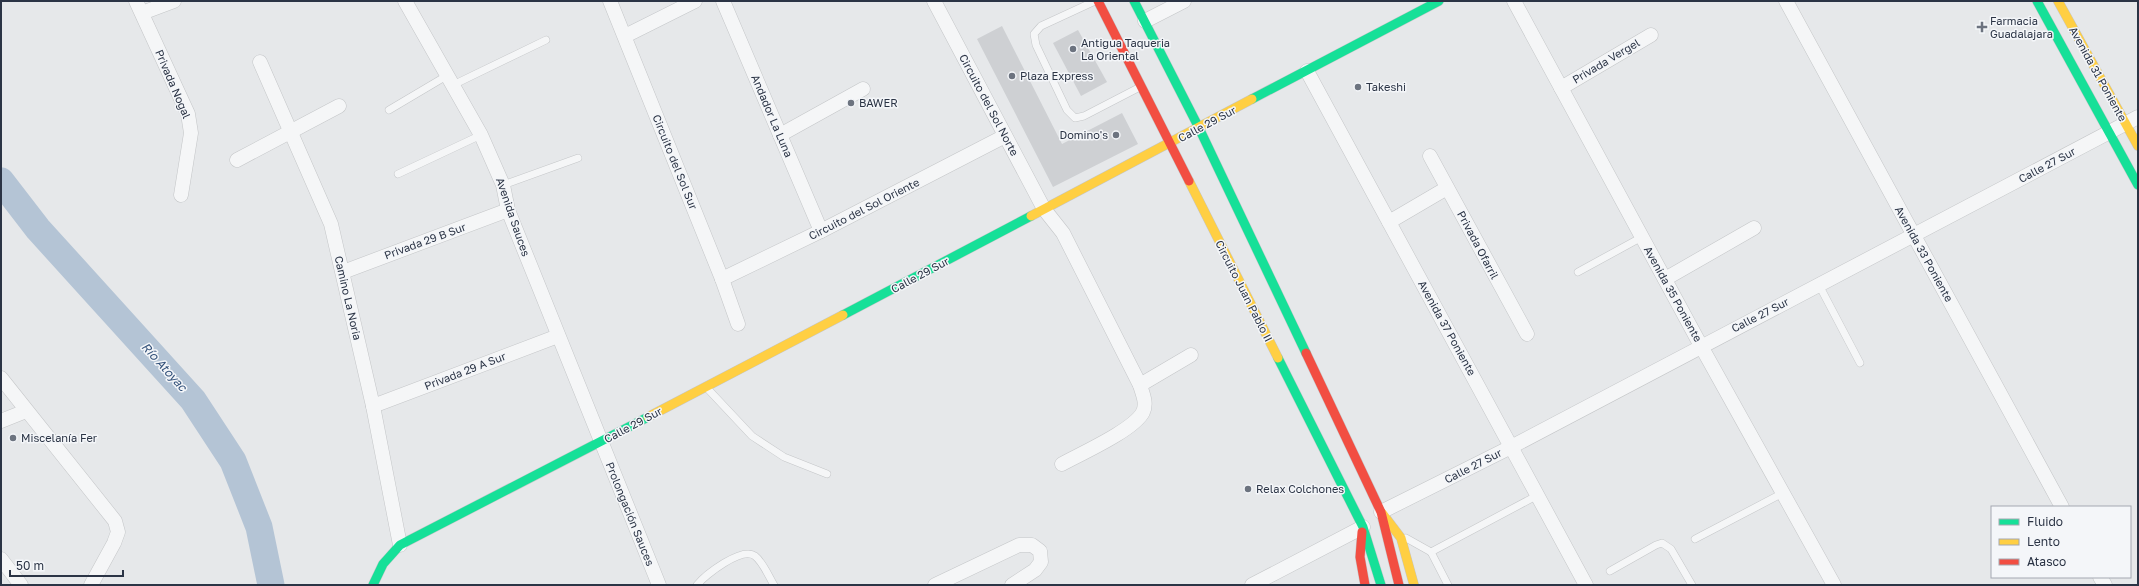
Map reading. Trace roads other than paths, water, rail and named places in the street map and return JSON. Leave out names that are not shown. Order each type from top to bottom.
[{"type":"main road","name":"Circuito Juan Pablo II","points":[[1098,1],[1363,527],[1381,585]]},
{"type":"main road","points":[[1134,1],[1199,128],[1381,512],[1399,585]]},
{"type":"main road","name":"Calle 29 Sur","points":[[373,585],[383,564],[400,546],[706,387],[1439,1]]},
{"type":"main road","name":"Avenida 31 Poniente","points":[[2037,1],[2138,185]]},
{"type":"main road","name":"Avenida 31 Poniente","points":[[2058,1],[2138,146]]},
{"type":"main road","points":[[1381,512],[1393,524],[1402,537],[1414,585]]},
{"type":"main road","points":[[1363,527],[1360,557],[1365,585]]},
{"type":"street","points":[[139,7],[174,1]]},
{"type":"street","name":"Avenida Sauces","points":[[405,1],[481,135],[503,185],[508,210],[601,442]]},
{"type":"street","name":"Circuito del Sol Sur","points":[[610,1],[626,36],[722,279],[738,324]]},
{"type":"street","points":[[626,36],[695,1]]},
{"type":"street","name":"Andador La Luna","points":[[723,1],[821,231]]},
{"type":"street","name":"Circuito del Sol Norte","points":[[934,1],[1044,209],[1063,233],[1140,385],[1145,400],[1143,412],[1133,425],[1062,464]]},
{"type":"street","points":[[1144,21],[1184,1]]},
{"type":"street","name":"Avenida 35 Poniente","points":[[1514,1],[1701,346],[1834,585]]},
{"type":"street","name":"Avenida 33 Poniente","points":[[1786,1],[2061,506]]},
{"type":"street","name":"Privada Nogal","points":[[139,7],[188,114],[191,133],[181,195]]},
{"type":"street","name":"Privada Vergel","points":[[1561,88],[1651,35]]},
{"type":"street","name":"Camino La Noria","points":[[260,62],[331,224],[373,406],[400,546]]},
{"type":"street","name":"Avenida 37 Poniente","points":[[1307,70],[1586,585]]},
{"type":"street","points":[[780,135],[863,89]]},
{"type":"street","points":[[237,160],[338,106]]},
{"type":"street","name":"Calle 27 Sur","points":[[1381,512],[1512,447],[1701,346],[2138,117]]},
{"type":"street","name":"Circuito del Sol Oriente","points":[[722,279],[821,231],[1005,136]]},
{"type":"street","name":"Privada Ofarril","points":[[1430,156],[1526,334]]},
{"type":"street","points":[[1389,222],[1448,188]]},
{"type":"street","name":"Privada 29 B Sur","points":[[343,272],[508,210]]},
{"type":"street","points":[[1665,279],[1754,228]]},
{"type":"street","name":"Privada 29 A Sur","points":[[373,406],[558,336]]},
{"type":"street","points":[[1140,385],[1191,355]]},
{"type":"street","points":[[1,378],[115,522],[118,532],[114,543],[91,585]]},
{"type":"street","points":[[1,421],[26,411]]},
{"type":"street","name":"Prolongación Sauces","points":[[601,442],[659,585]]},
{"type":"street","points":[[1252,585],[1363,527]]},
{"type":"street","points":[[935,585],[1019,546],[1032,544],[1040,551],[1041,562],[1035,570],[1012,585]]},
{"type":"street","points":[[1,559],[21,585]]},
{"type":"lane","points":[[1095,1],[1041,26],[1034,34],[1036,45],[1067,110],[1075,118],[1084,116],[1141,87]]},
{"type":"lane","points":[[389,110],[450,80],[546,40]]},
{"type":"lane","points":[[398,174],[481,135]]},
{"type":"lane","points":[[503,185],[578,158]]},
{"type":"lane","points":[[1578,272],[1642,237]]},
{"type":"lane","points":[[1819,285],[1860,363]]},
{"type":"lane","points":[[706,387],[752,436],[784,457],[826,474]]},
{"type":"lane","points":[[1695,539],[1783,493]]},
{"type":"lane","points":[[1431,552],[1538,495]]},
{"type":"lane","points":[[1402,537],[1431,552],[1448,585]]},
{"type":"lane","points":[[1610,570],[1662,543],[1672,549],[1692,585]]},
{"type":"lane","points":[[697,585],[705,575],[721,564],[744,554],[756,556],[774,585]]},
{"type":"waterway","name":"Río Atoyac","points":[[1,181],[38,229],[193,400],[233,461],[259,527],[271,585]]},
{"type":"place","name":"Farmacia Guadalajara","points":[[1982,27]]},
{"type":"place","name":"Antigua Taqueria La Oriental","points":[[1073,49]]},
{"type":"place","name":"Plaza Express","points":[[1012,76]]},
{"type":"place","name":"Takeshi","points":[[1358,87]]},
{"type":"place","name":"BAWER","points":[[851,103]]},
{"type":"place","name":"Domino's","points":[[1116,135]]},
{"type":"place","name":"Miscelanía Fer","points":[[13,438]]},
{"type":"place","name":"Relax Colchones","points":[[1248,489]]}]
